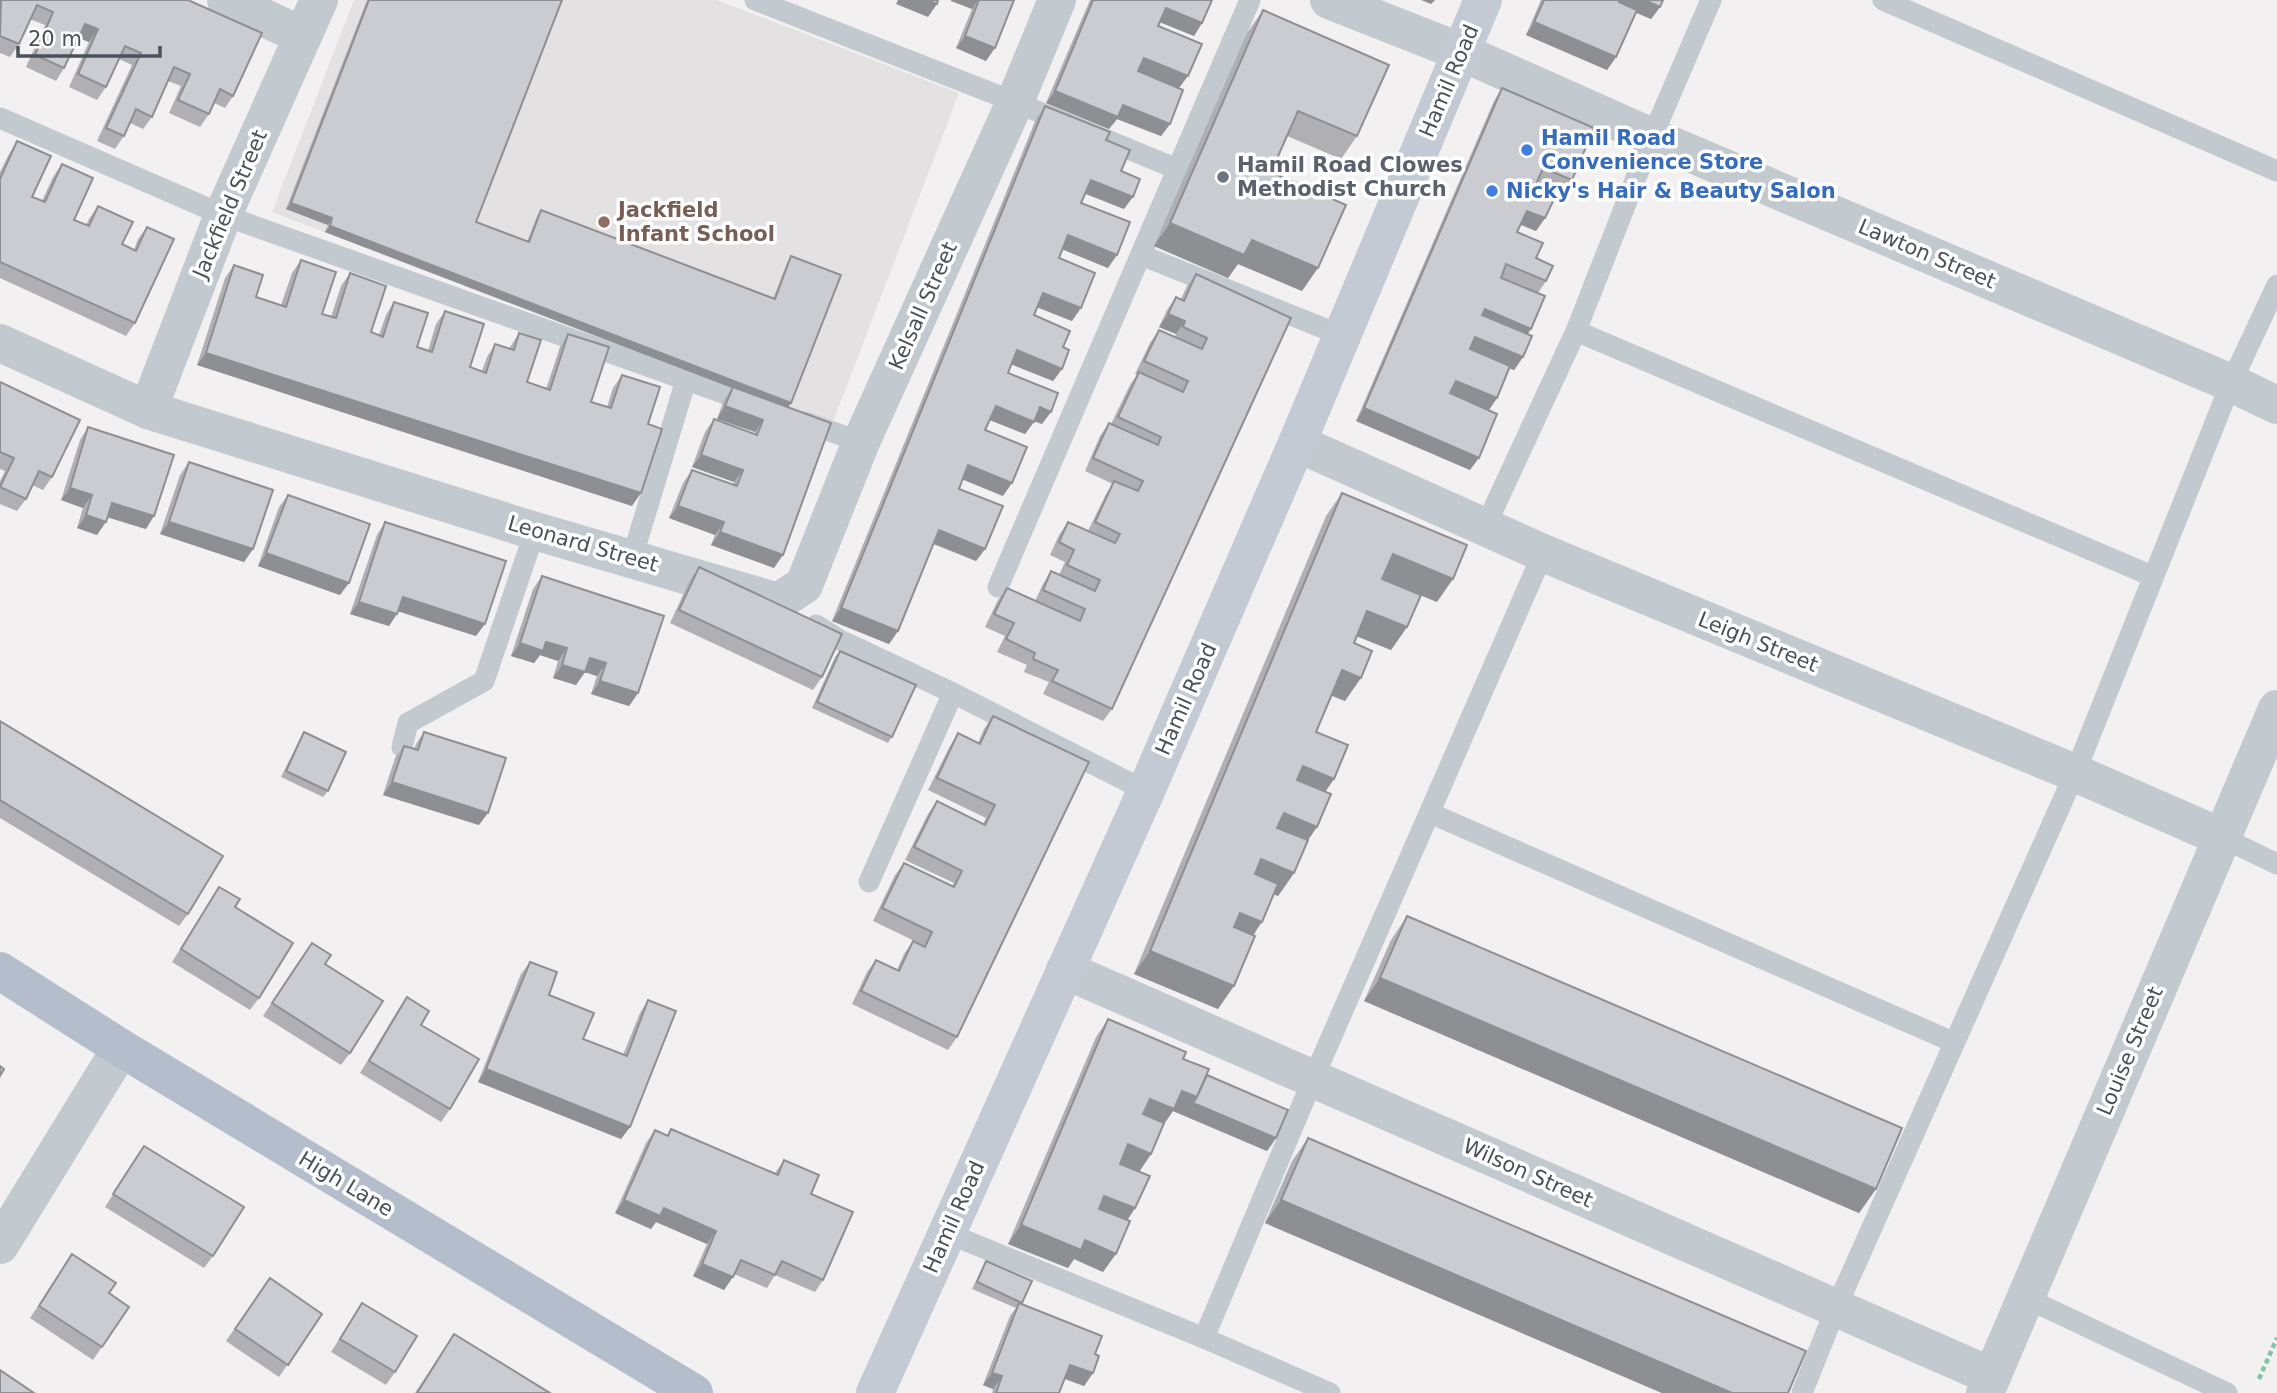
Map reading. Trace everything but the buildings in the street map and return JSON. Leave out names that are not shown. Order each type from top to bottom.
[{"type":"main road","name":"High Lane","points":[[0,971],[121,1048],[694,1393]]},
{"type":"street","points":[[226,0],[303,36]]},
{"type":"street","name":"Jackfield Street","points":[[148,410],[223,215],[318,0]]},
{"type":"street","name":"Kelsall Street","points":[[778,602],[804,585],[861,442],[1015,102],[1057,0]]},
{"type":"street","name":"Lawton Street","points":[[1329,0],[1461,52],[1652,137],[2277,405]]},
{"type":"street","name":"Hamil Road","points":[[875,1393],[1146,790],[1297,443],[1483,0]]},
{"type":"street","name":"Leonard Street","points":[[0,344],[148,410],[535,531],[778,602]]},
{"type":"street","name":"Leigh Street","points":[[1297,443],[1543,553],[2075,773],[2221,837]]},
{"type":"street","name":"Louise Street","points":[[1988,1385],[2277,709]]},
{"type":"street","name":"Wilson Street","points":[[1065,970],[1836,1308],[1988,1385]]},
{"type":"street","points":[[0,1245],[121,1048]]},
{"type":"lane","points":[[755,0],[1177,169]]},
{"type":"lane","points":[[998,587],[1250,0]]},
{"type":"lane","points":[[1485,527],[1576,331],[1652,137],[1711,0]]},
{"type":"lane","points":[[1883,0],[2277,171]]},
{"type":"lane","points":[[0,118],[223,215],[861,442]]},
{"type":"lane","points":[[1141,255],[1342,335]]},
{"type":"lane","points":[[1802,1393],[1836,1308],[1953,1042],[2075,773],[2231,383],[2277,285]]},
{"type":"lane","points":[[1576,331],[2152,576]]},
{"type":"lane","points":[[632,558],[686,380]]},
{"type":"lane","points":[[402,747],[408,723],[484,681],[535,531]]},
{"type":"lane","points":[[1204,1338],[1313,1079],[1543,553]]},
{"type":"lane","name":"Leonard Street","points":[[778,602],[839,640],[953,693],[1146,790]]},
{"type":"lane","points":[[869,882],[953,693]]},
{"type":"lane","points":[[1430,813],[1953,1042]]},
{"type":"lane","points":[[2221,837],[2277,863]]},
{"type":"lane","points":[[947,1233],[1204,1338],[1330,1393]]},
{"type":"lane","points":[[2026,1298],[2227,1393]]},
{"type":"path","points":[[2257,1382],[2277,1338]]},
{"type":"shaded area","name":"Jackfield Infant School","points":[[354,0],[717,0],[959,93],[831,427],[272,212]]},
{"type":"place","name":"Hamil Road Convenience Store","points":[[1527,150]]},
{"type":"place","name":"Hamil Road Clowes Methodist Church","points":[[1223,177]]},
{"type":"place","name":"Nicky's Hair & Beauty Salon","points":[[1492,191]]},
{"type":"place","name":"Jackfield Infant School","points":[[604,222]]}]
